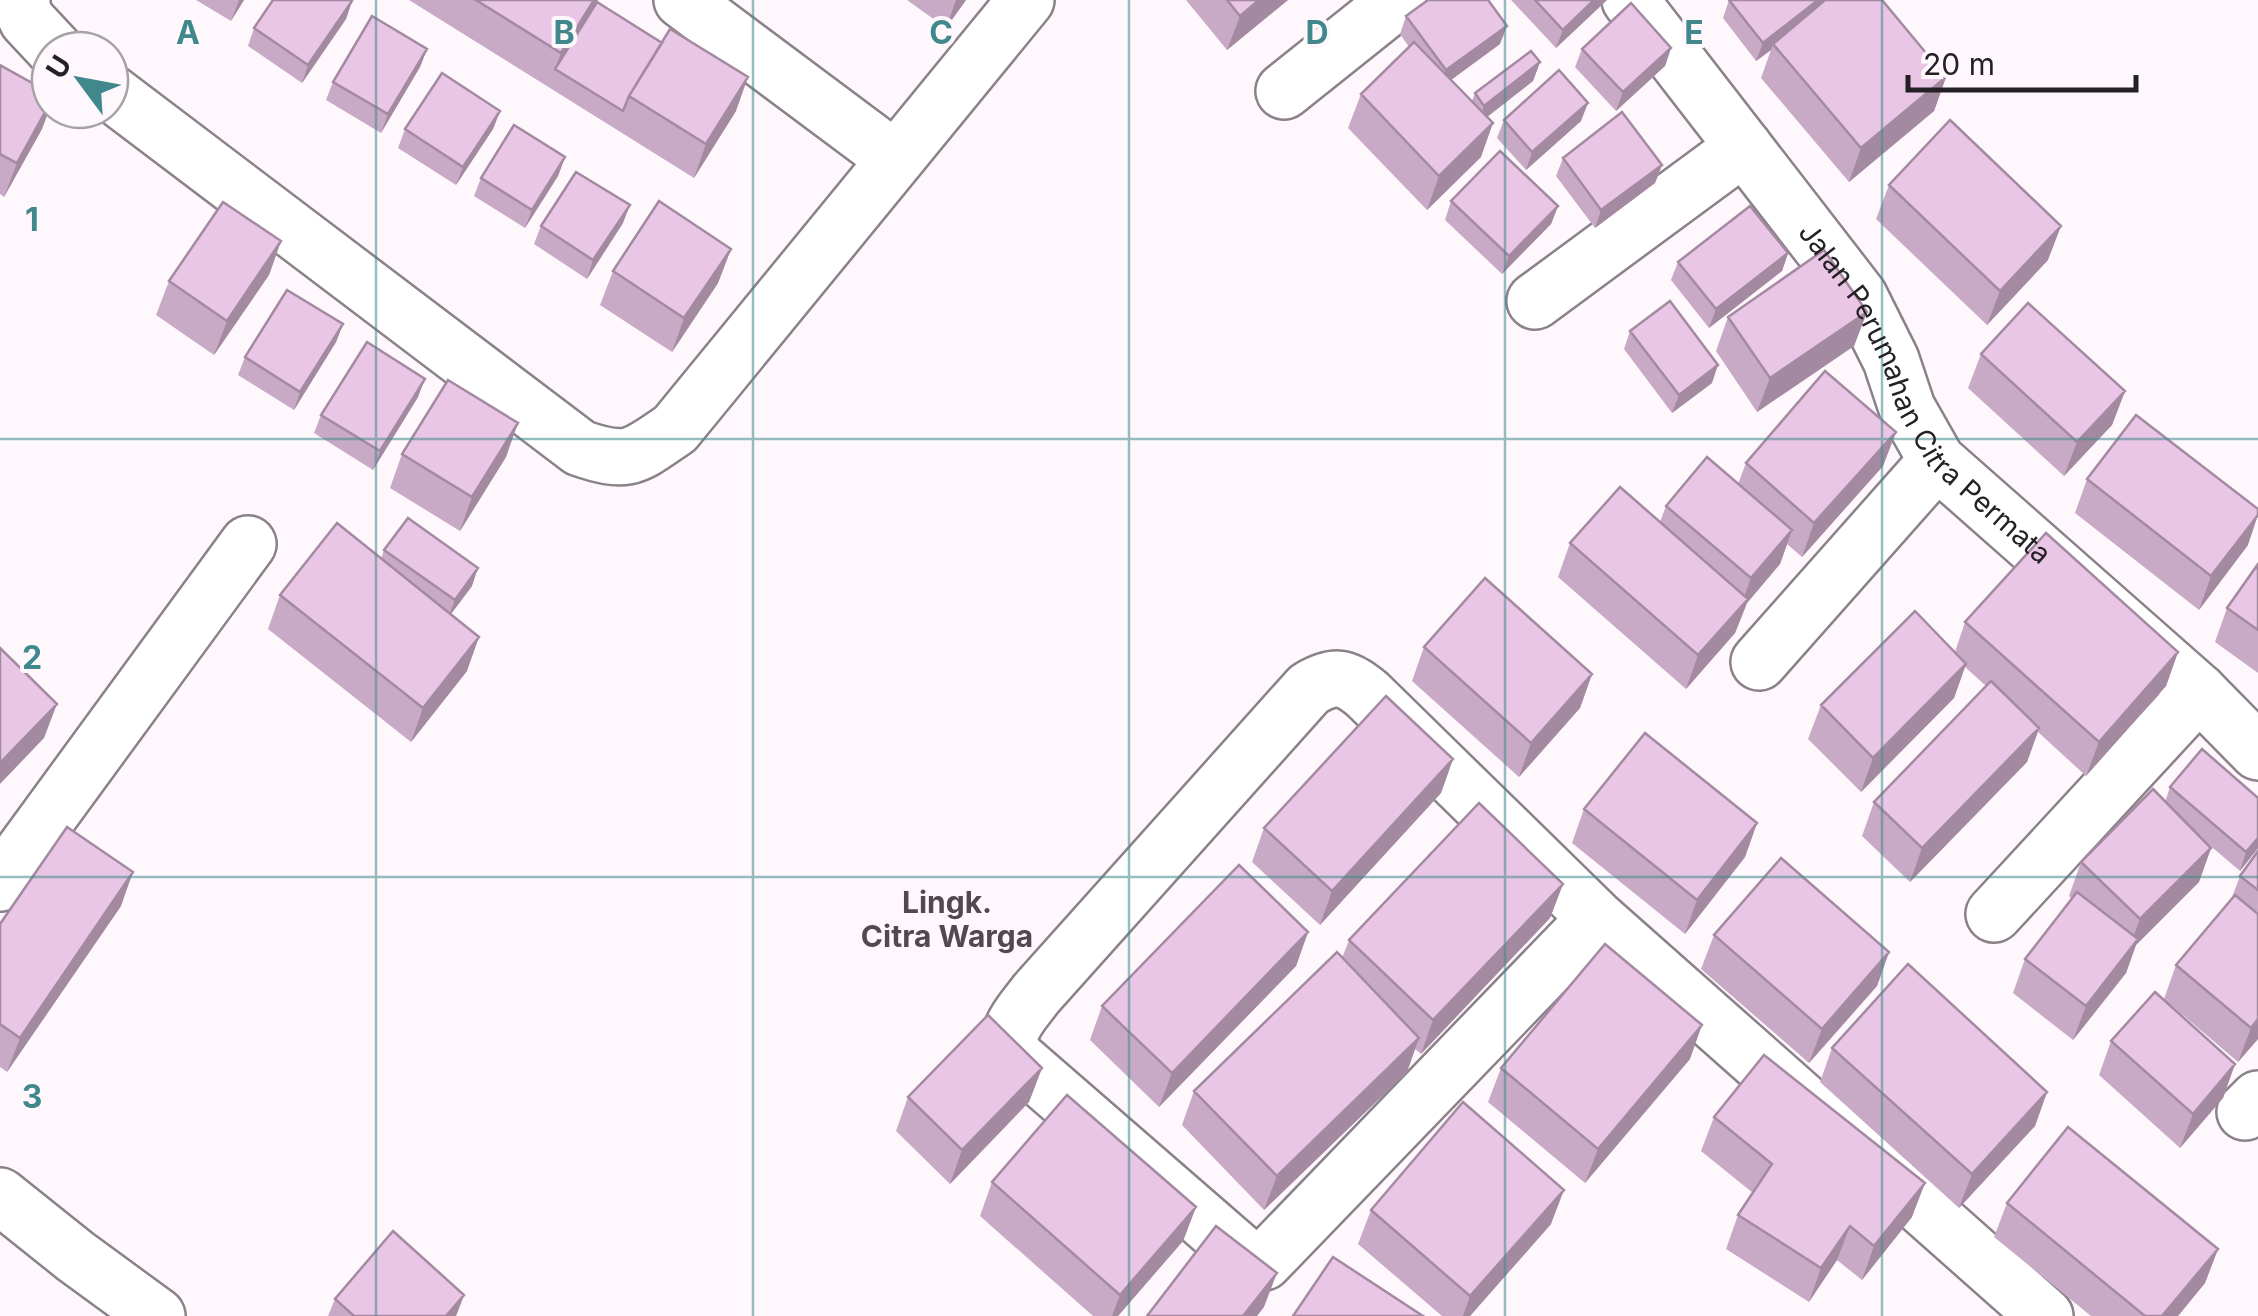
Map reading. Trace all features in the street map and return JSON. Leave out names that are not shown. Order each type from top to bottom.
[{"type":"street","points":[[22,0],[20,6],[26,20],[36,30]]},
{"type":"street","points":[[682,0],[894,159]]},
{"type":"street","points":[[130,107],[580,448],[620,458],[638,454],[674,429],[1026,0]]},
{"type":"street","points":[[1284,91],[1398,0]]},
{"type":"street","name":"Jalan Perumahan Citra Permata","points":[[1630,0],[1859,296],[1891,360],[1907,408],[1938,461],[2199,692],[2258,752]]},
{"type":"street","points":[[1536,301],[1744,146]]},
{"type":"street","points":[[1758,662],[1938,461]]},
{"type":"street","points":[[0,883],[248,544]]},
{"type":"street","points":[[1596,918],[1264,1262],[1250,1260],[1013,1055],[1007,1042],[1036,994],[1310,689],[1324,680],[1341,678],[1356,684],[1596,918],[2044,1316]]},
{"type":"street","points":[[1994,914],[2199,692]]},
{"type":"street","points":[[0,1196],[157,1316]]},
{"type":"building","points":[[273,0],[352,1],[308,65],[254,28]]},
{"type":"building","points":[[476,0],[594,0],[561,53]]},
{"type":"building","points":[[1227,0],[1259,0],[1240,16]]},
{"type":"building","points":[[1428,0],[1488,0],[1507,26],[1446,70],[1406,16]]},
{"type":"building","points":[[1535,0],[1594,0],[1563,30]]},
{"type":"building","points":[[1729,0],[1818,0],[1763,43]]},
{"type":"building","points":[[1825,0],[1882,0],[1946,77],[1861,148],[1773,44]]},
{"type":"building","points":[[597,2],[662,43],[623,111],[555,69]]},
{"type":"building","points":[[1631,3],[1671,48],[1623,92],[1582,49]]},
{"type":"building","points":[[372,16],[427,49],[388,114],[333,82]]},
{"type":"building","points":[[670,29],[748,77],[706,144],[629,96]]},
{"type":"building","points":[[1414,42],[1493,123],[1439,176],[1361,94]]},
{"type":"building","points":[[1531,51],[1540,62],[1484,106],[1475,93]]},
{"type":"building","points":[[0,65],[30,82],[30,130],[35,130],[17,163],[0,154]]},
{"type":"building","points":[[1559,70],[1588,103],[1532,152],[1504,120]]},
{"type":"building","points":[[442,73],[500,111],[463,167],[405,129]]},
{"type":"building","points":[[1622,112],[1662,165],[1601,210],[1563,158]]},
{"type":"building","points":[[1950,120],[2061,226],[2000,291],[1889,185]]},
{"type":"building","points":[[514,125],[565,157],[532,210],[481,178]]},
{"type":"building","points":[[1500,151],[1558,206],[1509,256],[1451,201]]},
{"type":"building","points":[[576,172],[630,205],[593,260],[541,226]]},
{"type":"building","points":[[659,201],[731,249],[684,318],[613,271]]},
{"type":"building","points":[[223,202],[281,241],[227,321],[169,281]]},
{"type":"building","points":[[1750,206],[1788,253],[1716,309],[1678,262]]},
{"type":"building","points":[[1824,250],[1867,312],[1770,378],[1728,317]]},
{"type":"building","points":[[287,290],[343,324],[300,392],[245,357]]},
{"type":"building","points":[[1670,301],[1718,365],[1679,395],[1630,331]]},
{"type":"building","points":[[2028,303],[2125,391],[2077,442],[1981,354]]},
{"type":"building","points":[[367,342],[425,379],[380,451],[321,415]]},
{"type":"building","points":[[1825,371],[1896,432],[1814,523],[1746,463]]},
{"type":"building","points":[[448,380],[518,423],[472,497],[402,454]]},
{"type":"building","points":[[2136,415],[2258,509],[2258,515],[2211,576],[2087,479]]},
{"type":"building","points":[[1707,457],[1792,530],[1751,578],[1666,506]]},
{"type":"building","points":[[1620,487],[1748,599],[1698,655],[1570,543]]},
{"type":"building","points":[[408,518],[478,568],[455,600],[384,550]]},
{"type":"building","points":[[337,523],[479,637],[423,708],[280,595]]},
{"type":"building","points":[[2046,533],[2178,652],[2099,742],[1965,622]]},
{"type":"building","points":[[2258,564],[2258,630],[2227,608]]},
{"type":"building","points":[[1485,578],[1592,674],[1531,743],[1424,647]]},
{"type":"building","points":[[1915,611],[1966,664],[1873,758],[1821,705]]},
{"type":"building","points":[[0,648],[57,704],[0,763]]},
{"type":"building","points":[[1991,681],[2039,728],[1922,848],[1874,802]]},
{"type":"building","points":[[1386,696],[1453,759],[1332,891],[1264,828]]},
{"type":"building","points":[[1645,733],[1757,823],[1697,900],[1584,809]]},
{"type":"building","points":[[2202,749],[2258,798],[2258,838],[2246,852],[2170,787]]},
{"type":"building","points":[[2153,789],[2211,848],[2140,919],[2081,862]]},
{"type":"building","points":[[1479,803],[1563,884],[1433,1020],[1349,940]]},
{"type":"building","points":[[67,827],[133,872],[20,1038],[0,1024],[0,924]]},
{"type":"building","points":[[2258,851],[2258,890],[2240,876]]},
{"type":"building","points":[[1781,858],[1889,952],[1822,1029],[1714,935]]},
{"type":"building","points":[[1239,865],[1308,932],[1172,1073],[1102,1006]]},
{"type":"building","points":[[2077,892],[2138,939],[2086,1006],[2025,959]]},
{"type":"building","points":[[2235,895],[2258,914],[2258,1019],[2251,1028],[2176,965]]},
{"type":"building","points":[[1605,944],[1702,1025],[1598,1149],[1501,1068]]},
{"type":"building","points":[[1337,952],[1419,1038],[1277,1176],[1194,1091]]},
{"type":"building","points":[[1908,964],[2047,1092],[1972,1174],[1832,1048]]},
{"type":"building","points":[[2155,992],[2235,1064],[2193,1114],[2111,1041]]},
{"type":"building","points":[[988,1015],[1042,1068],[962,1150],[908,1097]]},
{"type":"building","points":[[1764,1055],[1925,1183],[1874,1246],[1850,1226],[1821,1268],[1738,1215],[1772,1164],[1714,1117]]},
{"type":"building","points":[[1067,1095],[1196,1207],[1120,1295],[992,1182]]},
{"type":"building","points":[[1463,1102],[1564,1190],[1470,1296],[1371,1210]]},
{"type":"building","points":[[2068,1127],[2218,1249],[2162,1316],[2145,1316],[2007,1203]]},
{"type":"building","points":[[1216,1226],[1277,1273],[1243,1316],[1147,1316]]},
{"type":"building","points":[[393,1231],[464,1295],[446,1316],[354,1316],[335,1299]]},
{"type":"building","points":[[1333,1257],[1423,1316],[1293,1316]]},
{"type":"district","name":"Lingk. Citra Warga","points":[[947,919]]}]
